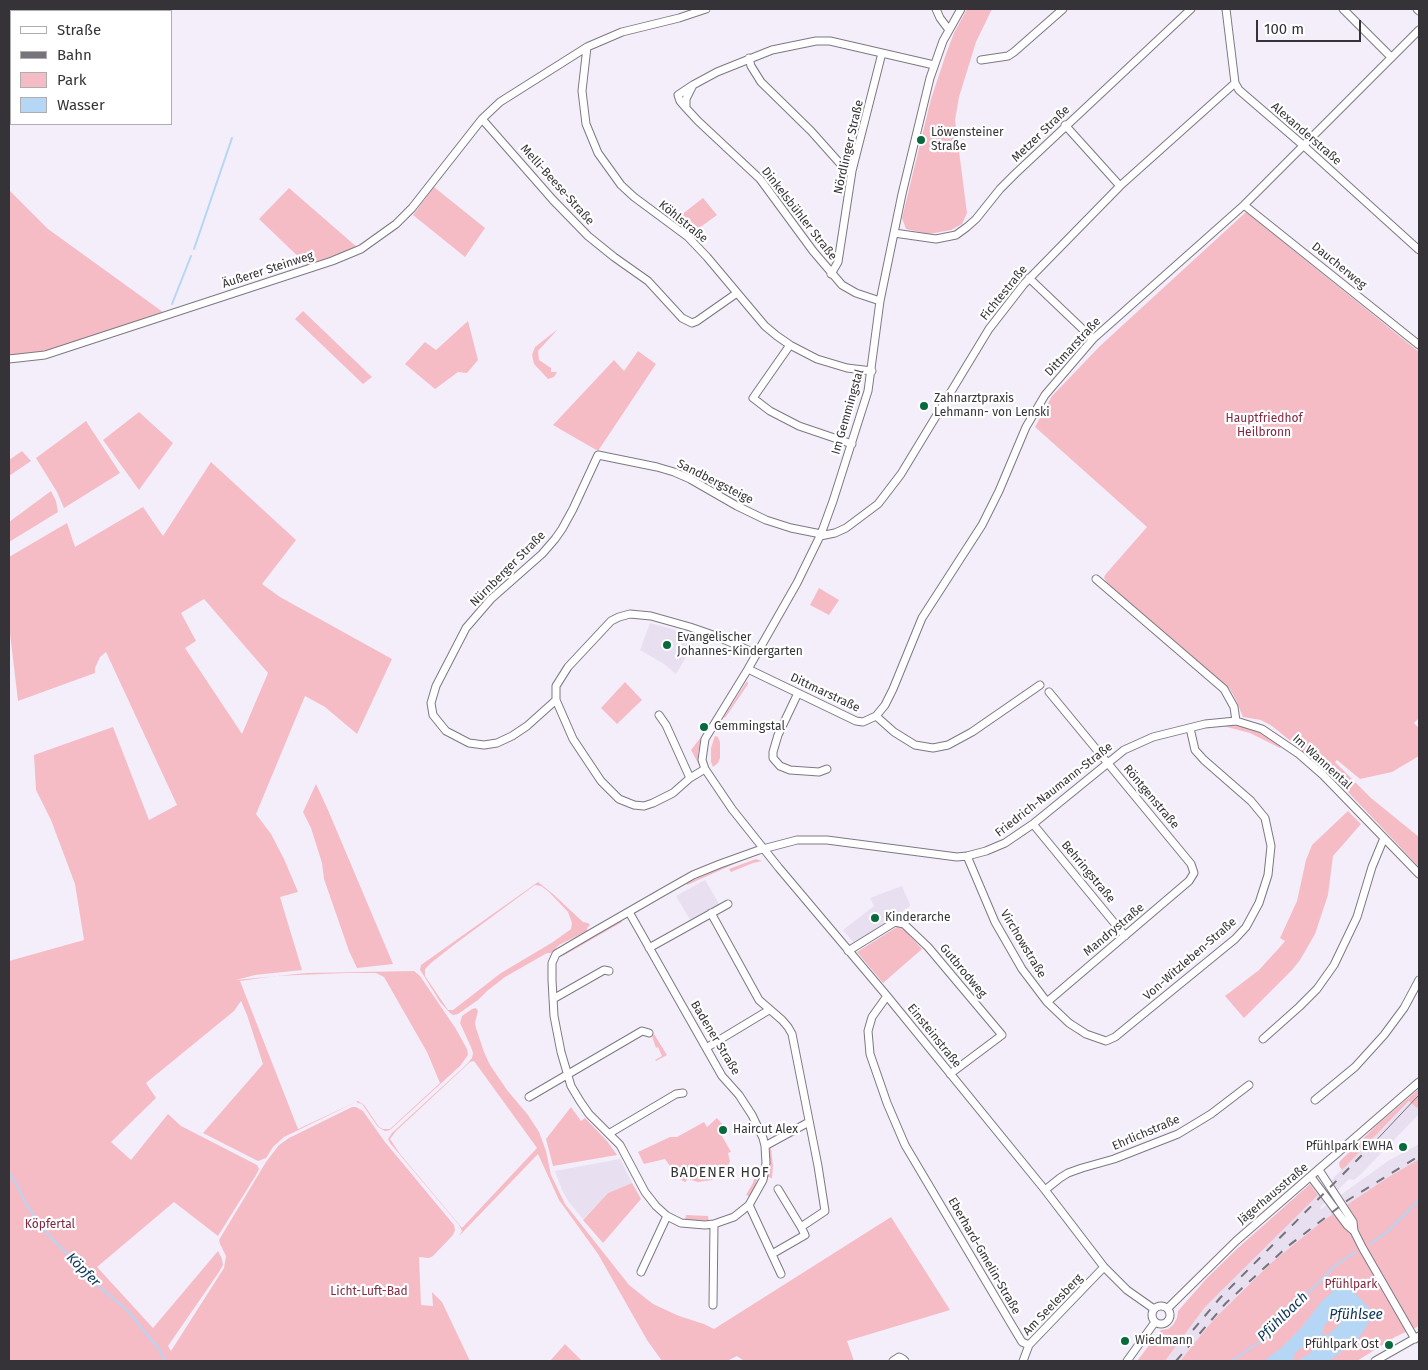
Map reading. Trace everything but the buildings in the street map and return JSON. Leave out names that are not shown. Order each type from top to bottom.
[{"type":"street","name":"Äußerer Steinweg","points":[[9,359],[45,355],[332,262],[361,249],[396,224],[412,208],[482,119],[500,102],[587,47],[622,32],[679,18],[706,9]]},
{"type":"street","points":[[936,9],[949,30]]},
{"type":"street","name":"Im Gemmingstal","points":[[705,769],[702,760],[705,739],[757,654],[801,574],[820,535],[852,444],[872,372],[880,301],[894,233],[934,65],[949,30],[961,9]]},
{"type":"street","points":[[981,60],[1008,56],[1063,9]]},
{"type":"street","name":"Metzer Straße","points":[[894,233],[936,239],[956,235],[976,219],[1000,189],[1065,126],[1191,9]]},
{"type":"street","points":[[1226,9],[1235,82]]},
{"type":"street","points":[[1343,9],[1391,58]]},
{"type":"street","name":"Dittmarstraße","points":[[748,669],[856,721],[863,722],[876,716],[885,705],[893,689],[922,618],[982,525],[1000,491],[1026,427],[1045,394],[1093,339],[1244,204],[1419,30]]},
{"type":"street","points":[[852,171],[844,168],[761,82],[750,66],[749,58],[772,50],[816,41],[830,41],[934,65]]},
{"type":"street","name":"Köhlstraße","points":[[587,47],[582,91],[586,124],[598,153],[621,185],[688,238],[765,326],[790,345],[832,364],[872,372]]},
{"type":"street","name":"Nördlinger Straße","points":[[832,274],[838,262],[852,171],[882,53]]},
{"type":"street","name":"Dinkelsbühler Straße","points":[[749,58],[717,72],[694,85],[678,95],[680,101],[698,121],[760,179],[813,251],[842,285],[856,294],[880,301]]},
{"type":"street","name":"Alexanderstraße","points":[[1235,82],[1246,97],[1304,146],[1419,250]]},
{"type":"street","name":"Fichtestraße","points":[[820,535],[835,533],[856,521],[878,504],[891,489],[989,329],[1030,278],[1120,186],[1235,82]]},
{"type":"street","name":"Melli-Beese-Straße","points":[[482,119],[553,200],[588,236],[648,281],[682,318],[692,322],[697,321],[737,292]]},
{"type":"street","points":[[1065,126],[1120,186]]},
{"type":"street","name":"Daucherweg","points":[[1244,204],[1419,345]]},
{"type":"street","points":[[1030,278],[1093,339]]},
{"type":"street","points":[[790,345],[753,398],[770,412],[799,426],[852,444]]},
{"type":"street","name":"Sandbergsteige","points":[[598,455],[674,472],[766,520],[820,535]]},
{"type":"street","name":"Nürnberger Straße","points":[[556,700],[527,726],[512,736],[497,743],[484,744],[469,743],[446,731],[433,715],[431,703],[436,686],[466,628],[492,599],[542,554],[555,539],[573,509],[598,455]]},
{"type":"street","points":[[1096,579],[1224,690],[1234,707],[1236,720]]},
{"type":"street","points":[[705,769],[690,778],[672,793],[653,803],[644,806],[634,805],[619,799],[601,781],[573,739],[556,700],[556,686],[611,622],[619,617],[630,614],[660,618],[716,636],[757,654]]},
{"type":"street","points":[[876,716],[894,732],[915,745],[933,748],[948,745],[972,732],[1040,685]]},
{"type":"street","name":"Röntgenstraße","points":[[1049,692],[1191,864],[1194,873]]},
{"type":"street","points":[[798,693],[778,735],[773,758],[780,766],[790,770],[819,772],[827,769]]},
{"type":"street","points":[[659,714],[666,725],[690,778]]},
{"type":"street","name":"Friedrich-Naumann-Straße","points":[[764,848],[797,840],[827,840],[957,857],[967,856],[996,848],[1033,824],[1107,762],[1138,742],[1205,724],[1236,720]]},
{"type":"street","name":"Im Wannental","points":[[1236,720],[1262,729],[1299,754],[1323,775],[1419,874]]},
{"type":"street","name":"Von-Witzleben-Straße","points":[[1106,1041],[1115,1037],[1133,1023],[1235,939],[1246,927],[1259,903],[1268,874],[1271,846],[1265,818],[1251,802],[1195,750],[1190,728]]},
{"type":"street","name":"Einsteinstraße","points":[[705,769],[732,808],[1044,1190],[1104,1268],[1127,1290],[1154,1309]]},
{"type":"street","name":"Behringstraße","points":[[1033,824],[1125,936]]},
{"type":"street","points":[[1263,1039],[1304,1003],[1317,989],[1334,965],[1357,917],[1372,867],[1384,838]]},
{"type":"street","name":"Badener Straße","points":[[628,912],[725,1081],[739,1095],[752,1115],[763,1138],[766,1163],[763,1180],[749,1205],[734,1217],[714,1224],[688,1224],[667,1216],[650,1199],[620,1145],[589,1114],[580,1101],[571,1086],[556,1028],[552,963],[556,954],[628,912],[694,875],[764,848]]},
{"type":"street","name":"Virchowstraße","points":[[967,856],[995,922],[1022,969],[1046,1002],[1077,1029],[1106,1041]]},
{"type":"street","name":"Mandrystraße","points":[[1046,1002],[1189,881],[1194,873]]},
{"type":"street","points":[[649,948],[728,904]]},
{"type":"street","points":[[711,913],[759,1000],[788,1026],[792,1034],[825,1211],[801,1227]]},
{"type":"street","name":"Gutbrodweg","points":[[848,951],[895,922],[904,924],[928,947],[1002,1035],[950,1074]]},
{"type":"street","points":[[553,999],[604,970],[609,971]]},
{"type":"street","points":[[1315,1100],[1355,1067],[1384,1035],[1404,1008],[1419,980]]},
{"type":"street","name":"Eberhard-Gmelin-Straße","points":[[887,996],[876,1010],[869,1024],[868,1045],[899,1132],[1022,1342],[1029,1345]]},
{"type":"street","points":[[706,1048],[769,1010]]},
{"type":"street","points":[[529,1097],[642,1031],[649,1033]]},
{"type":"street","name":"Jägerhausstraße","points":[[1168,1308],[1217,1258],[1419,1082]]},
{"type":"street","name":"Ehrlichstraße","points":[[1044,1190],[1068,1173],[1114,1159],[1178,1134],[1212,1114],[1249,1085]]},
{"type":"street","points":[[610,1133],[676,1094],[683,1093]]},
{"type":"street","points":[[765,1146],[809,1122]]},
{"type":"street","points":[[1319,1170],[1353,1222],[1354,1231]]},
{"type":"street","points":[[1311,1177],[1347,1225],[1354,1231],[1417,1338],[1375,1361]]},
{"type":"street","points":[[772,1254],[805,1235],[778,1190]]},
{"type":"street","points":[[749,1205],[781,1274]]},
{"type":"street","points":[[641,1272],[667,1216]]},
{"type":"street","points":[[713,1305],[714,1224]]},
{"type":"street","name":"Am Seelesberg","points":[[1023,1361],[1029,1345],[1104,1268]]},
{"type":"street","points":[[1160,1305],[1168,1308],[1171,1314],[1169,1320],[1163,1324],[1155,1322],[1152,1315],[1154,1309],[1160,1305]]},
{"type":"street","points":[[1127,1361],[1155,1322]]},
{"type":"street","points":[[893,1361],[899,1357],[905,1361]]},
{"type":"shaded area","name":"Evangelischer Johannes-Kindergarten","points":[[650,623],[698,636],[676,674],[664,664],[640,650]]},
{"type":"shaded area","points":[[705,880],[719,904],[691,921],[676,896]]},
{"type":"shaded area","name":"Kinderarche","points":[[902,886],[910,905],[909,907],[854,943],[843,930],[874,906],[870,898]]},
{"type":"shaded area","points":[[1419,1092],[1419,1114],[1361,1174],[1354,1180],[1349,1179],[1320,1208],[1388,1161],[1419,1144],[1419,1159],[1324,1220],[1252,1281],[1214,1319],[1180,1361],[1165,1361],[1205,1307]]},
{"type":"shaded area","points":[[620,1159],[632,1183],[608,1193],[583,1219],[562,1190],[555,1171]]},
{"type":"green space","points":[[967,9],[992,9],[976,42],[959,97],[955,120],[967,213],[962,224],[951,230],[929,234],[906,229],[902,218],[931,99],[954,33]]},
{"type":"green space","points":[[434,187],[485,228],[465,257],[413,215]]},
{"type":"green space","points":[[289,188],[358,248],[307,265],[259,219]]},
{"type":"green space","points":[[9,190],[48,229],[167,315],[35,356],[9,357]]},
{"type":"green space","points":[[703,198],[717,215],[691,234],[676,219]]},
{"type":"green space","name":"Hauptfriedhof Heilbronn","points":[[1246,212],[1419,352],[1419,718],[1414,723],[1419,728],[1419,756],[1392,772],[1360,779],[1337,760],[1335,762],[1371,798],[1419,837],[1419,867],[1324,768],[1272,726],[1261,720],[1243,717],[1230,689],[1109,586],[1104,578],[1105,575],[1147,527],[1035,427],[1052,396],[1100,346]]},
{"type":"green space","points":[[303,311],[372,377],[363,384],[295,319]]},
{"type":"green space","points":[[468,321],[478,360],[467,373],[458,372],[435,389],[405,364],[425,342],[436,350]]},
{"type":"green space","points":[[558,329],[538,351],[539,360],[551,368],[551,372],[557,372],[554,377],[548,379],[534,364],[532,355],[535,347]]},
{"type":"green space","points":[[638,351],[656,364],[598,451],[553,425],[614,360],[624,371]]},
{"type":"green space","points":[[139,412],[173,443],[139,490],[103,440]]},
{"type":"green space","points":[[86,421],[120,473],[64,508],[57,492],[36,458]]},
{"type":"green space","points":[[22,451],[31,461],[9,476],[9,460]]},
{"type":"green space","points":[[211,462],[296,540],[262,584],[280,597],[392,659],[357,734],[325,707],[305,696],[256,814],[271,834],[298,892],[280,897],[302,970],[255,975],[236,980],[271,976],[240,981],[298,1129],[358,1101],[364,1105],[379,1127],[390,1129],[440,1083],[427,1052],[384,977],[376,973],[278,976],[307,973],[414,971],[420,976],[456,1029],[467,1049],[468,1055],[460,1066],[390,1130],[385,1131],[378,1127],[362,1104],[356,1102],[284,1137],[273,1147],[266,1158],[258,1161],[203,1133],[263,1064],[241,1001],[234,1011],[146,1083],[156,1098],[111,1142],[131,1160],[168,1114],[181,1126],[257,1165],[259,1169],[256,1175],[218,1236],[174,1202],[97,1267],[153,1328],[218,1251],[223,1265],[168,1346],[171,1351],[224,1268],[226,1256],[219,1240],[266,1162],[279,1145],[289,1138],[352,1107],[356,1107],[363,1111],[385,1142],[454,1225],[453,1235],[433,1256],[429,1258],[419,1257],[421,1305],[433,1306],[432,1292],[442,1302],[470,1361],[9,1361],[9,961],[84,940],[75,884],[51,820],[36,790],[34,755],[113,727],[149,820],[177,805],[106,652],[100,657],[95,673],[18,701],[9,625],[9,557],[67,523],[75,547],[143,507],[163,536]],"holes":[[[204,599],[268,673],[242,734],[185,648],[196,641],[181,613]]]},
{"type":"green space","points":[[51,491],[56,501],[58,512],[9,542],[9,522]]},
{"type":"green space","points":[[819,588],[839,600],[829,615],[810,605]]},
{"type":"green space","points":[[747,681],[748,684],[725,718],[724,717]]},
{"type":"green space","points":[[625,682],[642,700],[617,724],[601,708]]},
{"type":"green space","points":[[1223,726],[1242,726],[1259,732],[1281,745],[1280,748],[1250,733]]},
{"type":"green space","points":[[715,736],[718,737],[720,742],[720,758],[713,767],[711,748]]},
{"type":"green space","points":[[701,737],[698,754],[699,765],[691,750]]},
{"type":"green space","points":[[316,784],[393,964],[357,968],[349,951],[324,879],[322,863],[311,828],[303,812]]},
{"type":"green space","points":[[1348,811],[1361,824],[1333,856],[1328,895],[1315,934],[1292,970],[1244,1018],[1225,996],[1259,970],[1285,941],[1280,938],[1297,901],[1306,860],[1312,845]]},
{"type":"green space","points":[[756,859],[762,861],[731,872],[729,869]]},
{"type":"green space","points":[[743,860],[687,885],[687,883]]},
{"type":"green space","points":[[538,882],[583,922],[590,925],[587,931],[559,945],[551,953],[547,953],[505,977],[458,1014],[453,1015],[450,1013],[440,1002],[420,970],[421,965]],"holes":[[[535,885],[541,886],[568,912],[572,923],[571,929],[501,973],[453,1010],[448,1010],[425,976],[425,969],[455,944]]]},
{"type":"green space","points":[[620,920],[622,922],[561,957],[571,948]]},
{"type":"green space","points":[[900,925],[922,949],[883,983],[857,952]]},
{"type":"green space","points":[[476,1008],[478,1011],[475,1023],[476,1028],[490,1065],[539,1132],[546,1151],[551,1175],[565,1204],[629,1285],[653,1304],[714,1329],[891,1217],[950,1310],[847,1341],[854,1361],[744,1361],[737,1356],[727,1361],[662,1361],[647,1340],[598,1254],[559,1200],[538,1154],[459,1236],[462,1231],[459,1225],[390,1143],[388,1139],[392,1133],[472,1058],[471,1047],[460,1023],[462,1016]],"holes":[[[474,1061],[537,1148],[462,1228],[400,1154],[390,1139],[396,1131],[470,1062]]]},
{"type":"green space","points":[[654,1034],[667,1055],[656,1061],[662,1056],[658,1047],[656,1048],[652,1036]]},
{"type":"green space","points":[[1419,1089],[1419,1105],[1417,1108],[1409,1101],[1342,1170],[1340,1167],[1340,1169],[1339,1163],[1341,1160],[1378,1124]]},
{"type":"green space","points":[[571,1107],[581,1121],[585,1118],[607,1141],[617,1155],[553,1166],[546,1139]]},
{"type":"green space","points":[[717,1118],[723,1125],[718,1129],[731,1152],[728,1153],[730,1161],[728,1167],[725,1166],[722,1172],[712,1180],[698,1182],[688,1179],[685,1182],[678,1178],[665,1159],[644,1164],[638,1152],[670,1137],[677,1137],[704,1122],[707,1127]]},
{"type":"green space","points":[[771,1148],[772,1178],[767,1177],[770,1168],[769,1151]]},
{"type":"green space","name":"Pfühlpark","points":[[1419,1159],[1419,1326],[1395,1337],[1357,1361],[1180,1361],[1214,1319],[1271,1263],[1324,1220]]},
{"type":"green space","points":[[757,1168],[760,1168],[755,1187],[749,1196],[746,1195],[753,1183]]},
{"type":"green space","points":[[632,1183],[641,1199],[603,1243],[583,1220],[608,1193]]},
{"type":"green space","points":[[1310,1184],[1318,1195],[1205,1307],[1165,1361],[1137,1361],[1161,1330],[1168,1329],[1173,1325],[1178,1311],[1207,1278]]},
{"type":"green space","points":[[686,1215],[708,1216],[709,1221],[685,1220]]},
{"type":"green space","points":[[565,1344],[582,1361],[550,1361]]},
{"type":"water","name":"Pfühlsee","points":[[1339,1286],[1354,1292],[1371,1310],[1370,1321],[1358,1339],[1329,1361],[1297,1361],[1312,1352],[1313,1346],[1310,1343],[1298,1350],[1293,1357],[1293,1361],[1264,1361],[1281,1348],[1301,1328],[1322,1301]],"holes":[[[1332,1316],[1341,1317],[1342,1322],[1328,1335],[1322,1334],[1324,1326]]]},
{"type":"waterway","points":[[194,249],[232,138]]},
{"type":"waterway","points":[[172,304],[191,256]]},
{"type":"waterway","name":"Köpfer","points":[[9,1173],[40,1226],[95,1283],[127,1310],[159,1349],[165,1361]]},
{"type":"waterway","name":"Pfühlbach","points":[[1370,1244],[1387,1232],[1419,1200]]},
{"type":"waterway","name":"Pfühlbach","points":[[1232,1361],[1261,1341],[1337,1264],[1356,1252]]},
{"type":"waterway","points":[[1324,1277],[1332,1290]]},
{"type":"tram line","points":[[1367,1150],[1419,1095]]},
{"type":"railway","points":[[1193,1330],[1220,1298],[1367,1150]]},
{"type":"railway","points":[[1176,1361],[1226,1303],[1287,1247],[1348,1200],[1419,1156]]},
{"type":"place","name":"Löwensteiner Straße","points":[[921,140]]},
{"type":"place","name":"Zahnarztpraxis Lehmann- von Lenski","points":[[924,406]]},
{"type":"place","name":"Evangelischer Johannes-Kindergarten","points":[[667,645]]},
{"type":"place","name":"Gemmingstal","points":[[704,727]]},
{"type":"place","name":"Kinderarche","points":[[875,918]]},
{"type":"place","name":"Haircut Alex","points":[[723,1130]]},
{"type":"place","name":"Pfühlpark EWHA","points":[[1403,1147]]},
{"type":"place","name":"Wiedmann","points":[[1125,1341]]},
{"type":"place","name":"Pfühlpark Ost","points":[[1389,1345]]},
{"type":"district","name":"BADENER HOF","points":[[720,1173]]},
{"type":"park label","name":"Köpfertal","points":[[50,1225]]},
{"type":"park label","name":"Licht-Luft-Bad","points":[[369,1292]]}]
